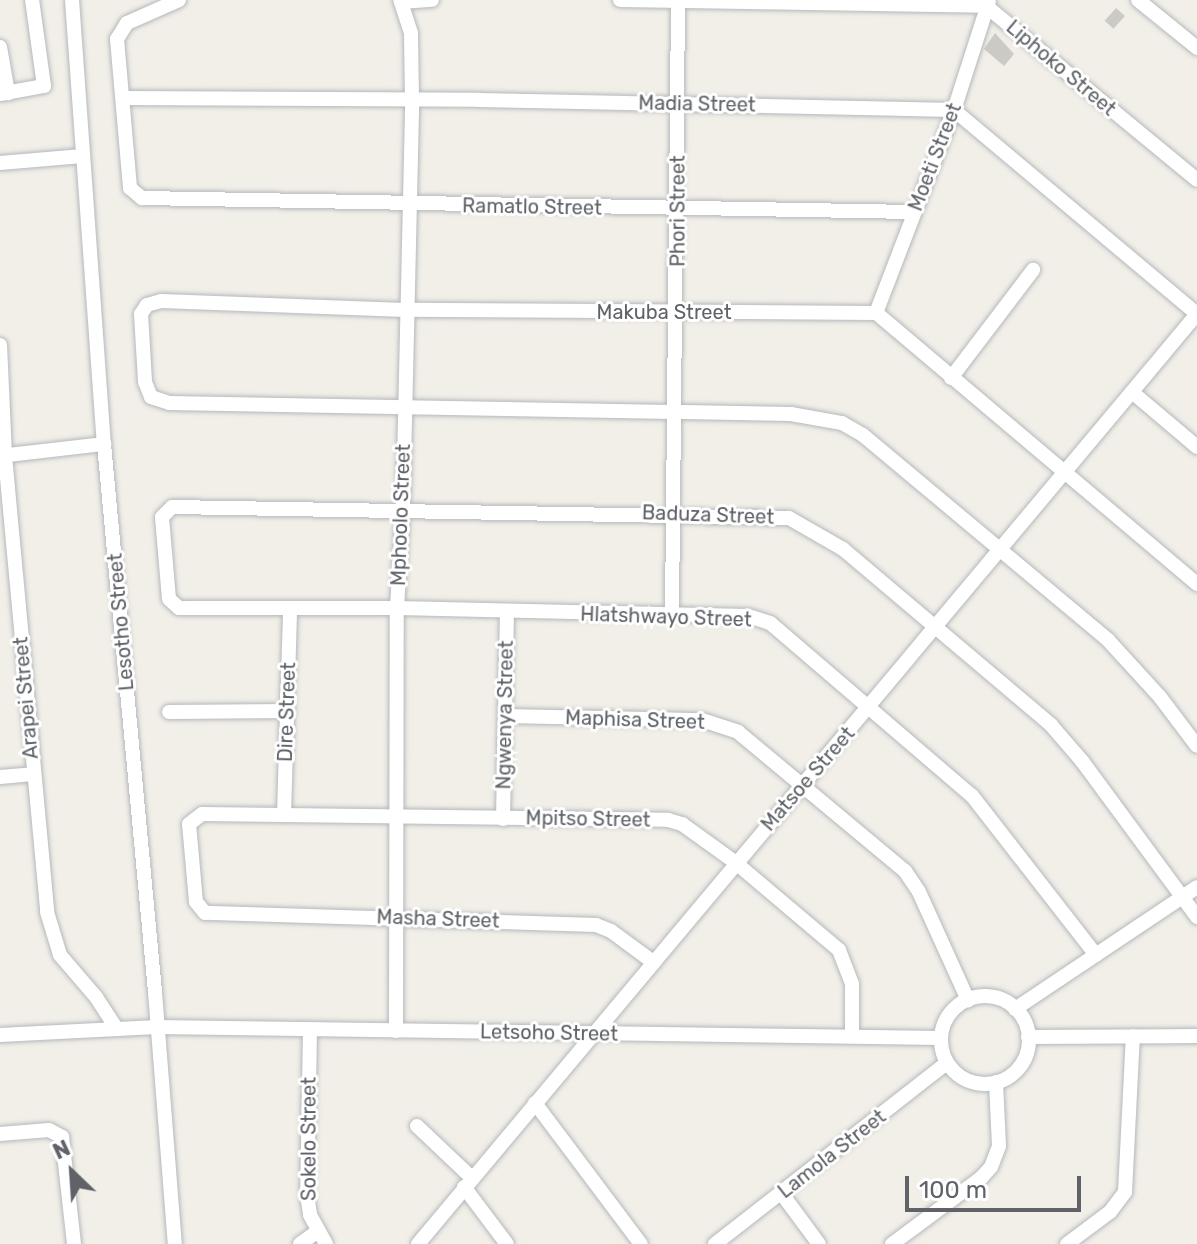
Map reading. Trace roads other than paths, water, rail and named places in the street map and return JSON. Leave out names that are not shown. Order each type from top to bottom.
[{"type":"street","points":[[0,47],[4,94],[44,86],[32,0]]},
{"type":"street","name":"Lesotho Street","points":[[72,0],[104,444],[175,1244]]},
{"type":"street","points":[[123,98],[116,49],[120,30],[127,23],[179,0]]},
{"type":"street","points":[[401,1],[432,0]]},
{"type":"street","name":"Liphoko Street","points":[[620,0],[988,3],[1197,180]]},
{"type":"street","name":"Phori Street","points":[[672,615],[679,209],[678,0]]},
{"type":"street","points":[[1138,0],[1197,48]]},
{"type":"street","name":"Mphoolo Street","points":[[396,1031],[397,608],[403,508],[407,205],[412,99],[411,33],[401,1]]},
{"type":"street","name":"Moeti Street","points":[[876,313],[954,110],[988,3]]},
{"type":"street","name":"Madia Street","points":[[123,98],[412,99],[954,110]]},
{"type":"street","name":"Ramatlo Street","points":[[123,98],[130,188],[134,195],[151,199],[914,212]]},
{"type":"street","points":[[954,110],[1197,314]]},
{"type":"street","points":[[0,163],[83,156]]},
{"type":"street","points":[[951,378],[1033,270]]},
{"type":"street","name":"Makuba Street","points":[[404,406],[169,403],[151,397],[145,382],[141,314],[152,302],[405,310],[876,313]]},
{"type":"street","points":[[876,313],[1066,470],[1197,584]]},
{"type":"street","name":"Matsoe Street","points":[[418,1244],[592,1034],[620,1007],[653,962],[870,708],[1197,314]]},
{"type":"street","name":"Arapei Street","points":[[0,345],[2,456],[52,935],[60,955],[96,997],[117,1029]]},
{"type":"street","points":[[1132,392],[1197,447]]},
{"type":"street","points":[[404,406],[791,414],[842,423],[863,435],[1001,548],[1132,664],[1197,746]]},
{"type":"street","points":[[2,456],[104,444]]},
{"type":"street","name":"Baduza Street","points":[[189,609],[179,608],[169,599],[166,582],[161,527],[162,517],[172,507],[403,508],[789,518],[843,549],[1051,725],[1197,917]]},
{"type":"street","name":"Dire Street","points":[[284,815],[290,608]]},
{"type":"street","name":"Hlatshwayo Street","points":[[189,609],[397,608],[748,616],[770,623],[972,796],[1096,955]]},
{"type":"street","name":"Ngwenya Street","points":[[503,819],[507,611]]},
{"type":"street","points":[[169,712],[288,711]]},
{"type":"street","name":"Maphisa Street","points":[[505,716],[719,723],[755,744],[909,876],[968,1000]]},
{"type":"street","points":[[0,777],[33,774]]},
{"type":"street","name":"Mpitso Street","points":[[211,915],[205,913],[196,902],[193,882],[189,824],[202,814],[668,820],[692,829],[839,950],[852,984],[852,1036]]},
{"type":"street","points":[[1015,1009],[1197,887]]},
{"type":"street","name":"Masha Street","points":[[211,915],[397,917],[596,925],[611,931],[653,962]]},
{"type":"street","points":[[995,998],[1015,1009],[1028,1037],[1020,1065],[996,1082],[969,1081],[947,1063],[941,1038],[949,1015],[968,1000],[995,998]]},
{"type":"street","points":[[620,1007],[623,1022],[634,1035]]},
{"type":"street","name":"Letsoho Street","points":[[0,1035],[157,1027],[941,1038]]},
{"type":"street","name":"Sokelo Street","points":[[310,1030],[307,1195],[322,1238]]},
{"type":"street","points":[[1067,1244],[1115,1207],[1127,1187],[1133,1036]]},
{"type":"street","points":[[1028,1037],[1197,1036]]},
{"type":"street","name":"Lamola Street","points":[[715,1244],[947,1063]]},
{"type":"street","points":[[892,1244],[981,1178],[991,1167],[999,1146],[996,1082]]},
{"type":"street","points":[[535,1103],[641,1244]]},
{"type":"street","points":[[417,1126],[468,1183],[507,1244]]},
{"type":"street","points":[[0,1134],[49,1130],[62,1137],[74,1244]]},
{"type":"street","points":[[782,1194],[819,1244]]},
{"type":"street","points":[[300,1244],[322,1238]]}]
